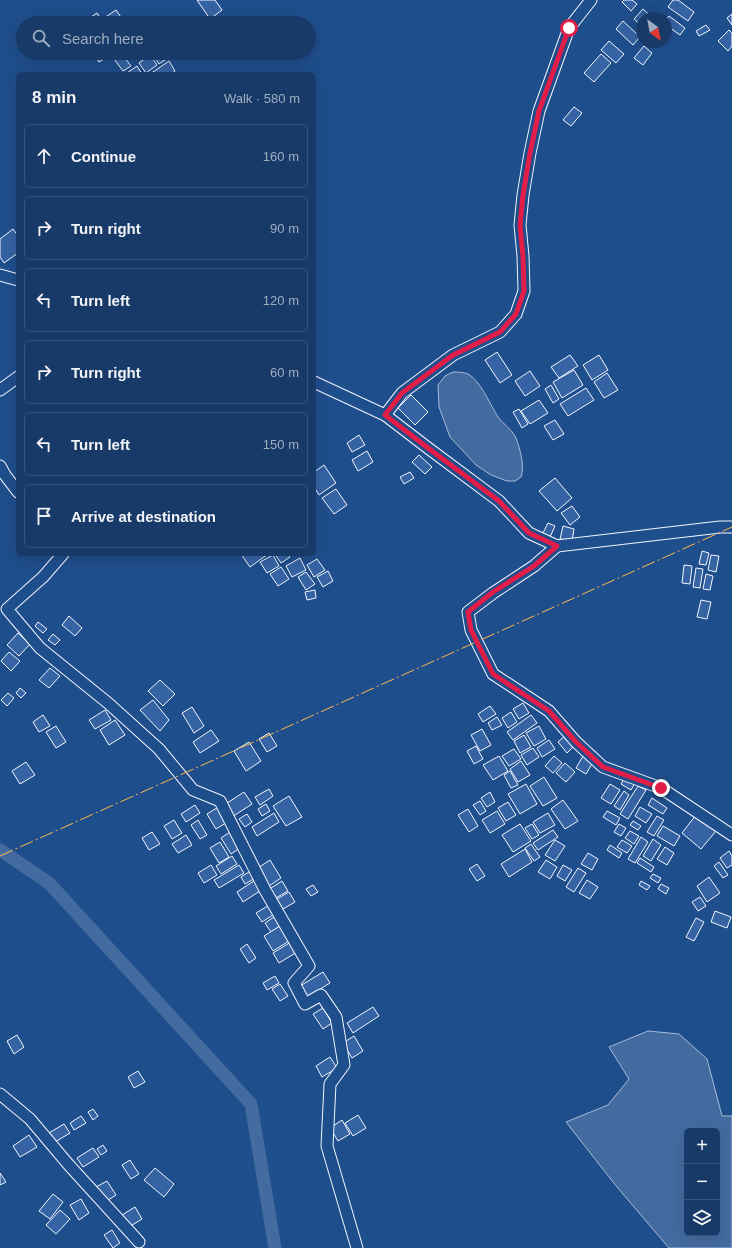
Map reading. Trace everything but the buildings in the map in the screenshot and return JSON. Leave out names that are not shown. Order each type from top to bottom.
[{"type":"street","points":[[385,415],[402,393],[453,355],[500,332],[516,314],[524,291],[520,225],[523,195],[539,111],[569,28],[591,0]]},
{"type":"street","points":[[0,275],[16,279]]},
{"type":"street","points":[[0,390],[16,379]]},
{"type":"street","points":[[316,383],[385,415],[499,501],[529,533],[557,546],[720,527],[732,527]]},
{"type":"street","points":[[0,466],[16,489]]},
{"type":"street","points":[[557,546],[534,566],[493,592],[468,612],[471,630],[493,674],[549,711],[576,742],[603,767],[661,788],[732,835]]},
{"type":"street","points":[[61,556],[43,577],[7,610],[40,648],[108,703],[159,749],[193,790],[220,801],[265,890],[309,966],[294,983],[305,1004],[321,995],[336,1017],[344,1065],[330,1084],[327,1146],[357,1248]]},
{"type":"street","points":[[0,1094],[30,1119],[68,1164],[139,1242]]},
{"type":"water","points":[[453,372],[468,374],[477,382],[498,417],[516,438],[522,463],[522,473],[521,477],[515,481],[507,481],[491,475],[476,465],[450,437],[439,407],[438,385],[445,376]]},
{"type":"water","points":[[648,1031],[679,1034],[707,1059],[722,1116],[732,1116],[732,1248],[669,1248],[617,1187],[566,1122],[608,1105],[629,1079],[609,1047]]},
{"type":"waterway","points":[[0,850],[49,883],[251,1104],[275,1248]]},
{"type":"power","points":[[0,856],[732,527]]},
{"type":"route","points":[[569,28],[539,111],[530,153],[520,225],[524,291],[516,314],[500,332],[453,355],[402,393],[385,415],[499,501],[529,533],[557,546],[534,566],[493,592],[468,612],[471,630],[493,674],[549,711],[576,742],[603,767],[661,788]]}]
